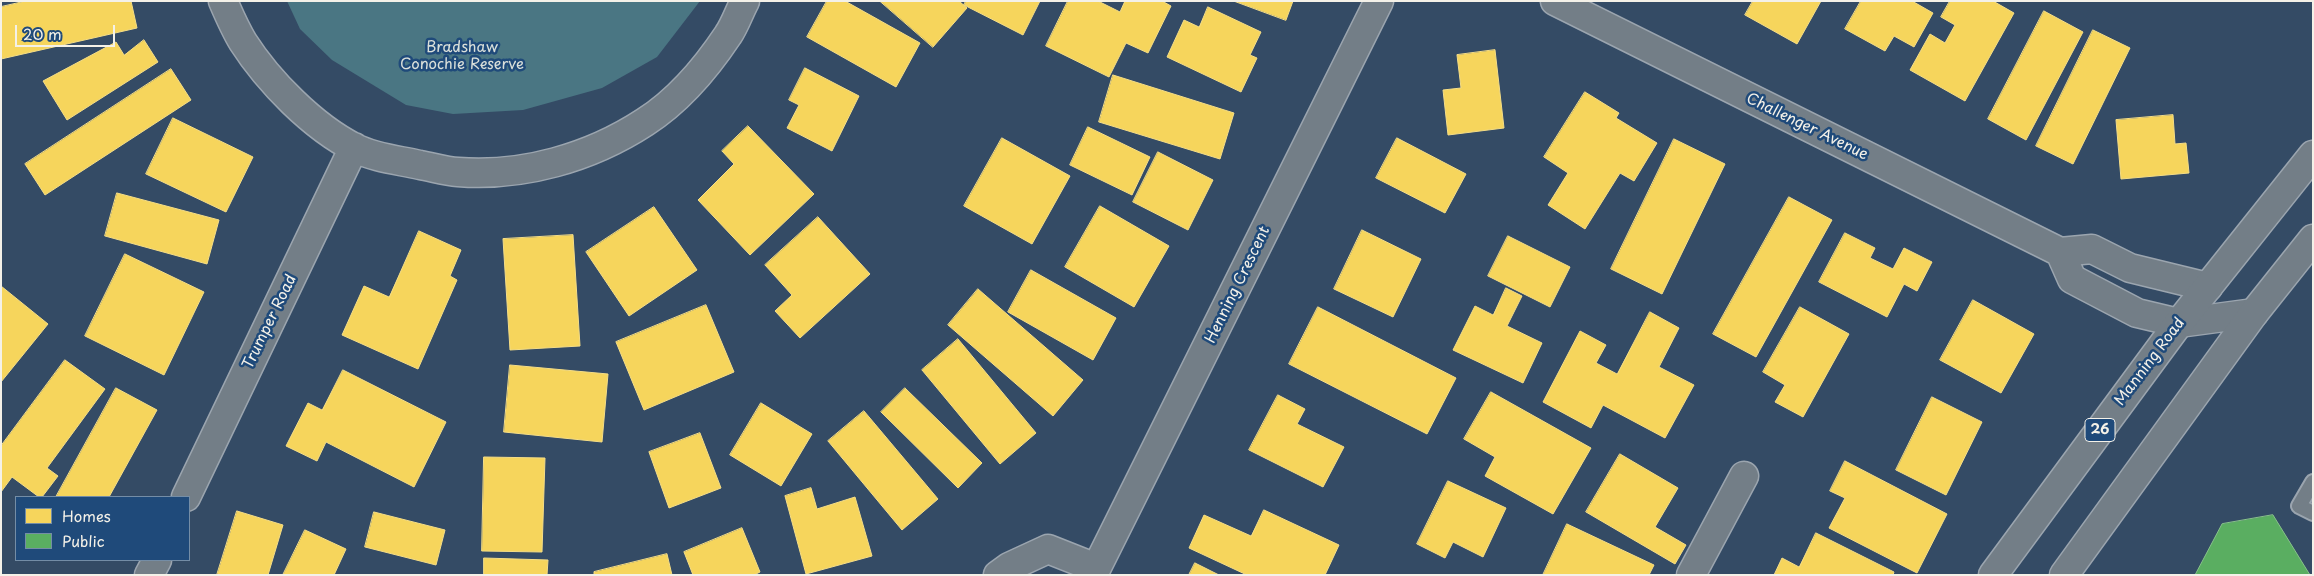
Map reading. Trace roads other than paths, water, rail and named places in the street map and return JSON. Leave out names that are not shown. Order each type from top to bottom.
[{"type":"street","points":[[222,1],[243,41],[270,77],[303,110],[354,147],[374,156],[457,172],[510,171],[549,165],[603,144],[645,122],[676,98],[699,73],[729,34],[744,1]]},
{"type":"street","name":"Henning Crescent","points":[[998,575],[1009,567],[1048,549],[1095,571],[1379,1]]},
{"type":"street","name":"Challenger Avenue","points":[[1555,1],[2060,252]]},
{"type":"street","name":"Trumper Road","points":[[186,496],[354,147]]},
{"type":"street","name":"Manning Road","points":[[1993,575],[2179,323],[2313,154]]},
{"type":"street","points":[[2064,575],[2254,313],[2313,239]]},
{"type":"street","points":[[2208,286],[2130,268],[2092,249],[2060,252],[2072,279],[2137,313],[2179,323],[2254,313]]},
{"type":"street","points":[[1691,575],[1744,476]]},
{"type":"street","points":[[150,575],[157,561]]},
{"type":"lane","points":[[2313,482],[2299,506],[2313,513]]},
{"type":"park label","name":"Bradshaw Conochie Reserve","points":[[462,56]]}]
